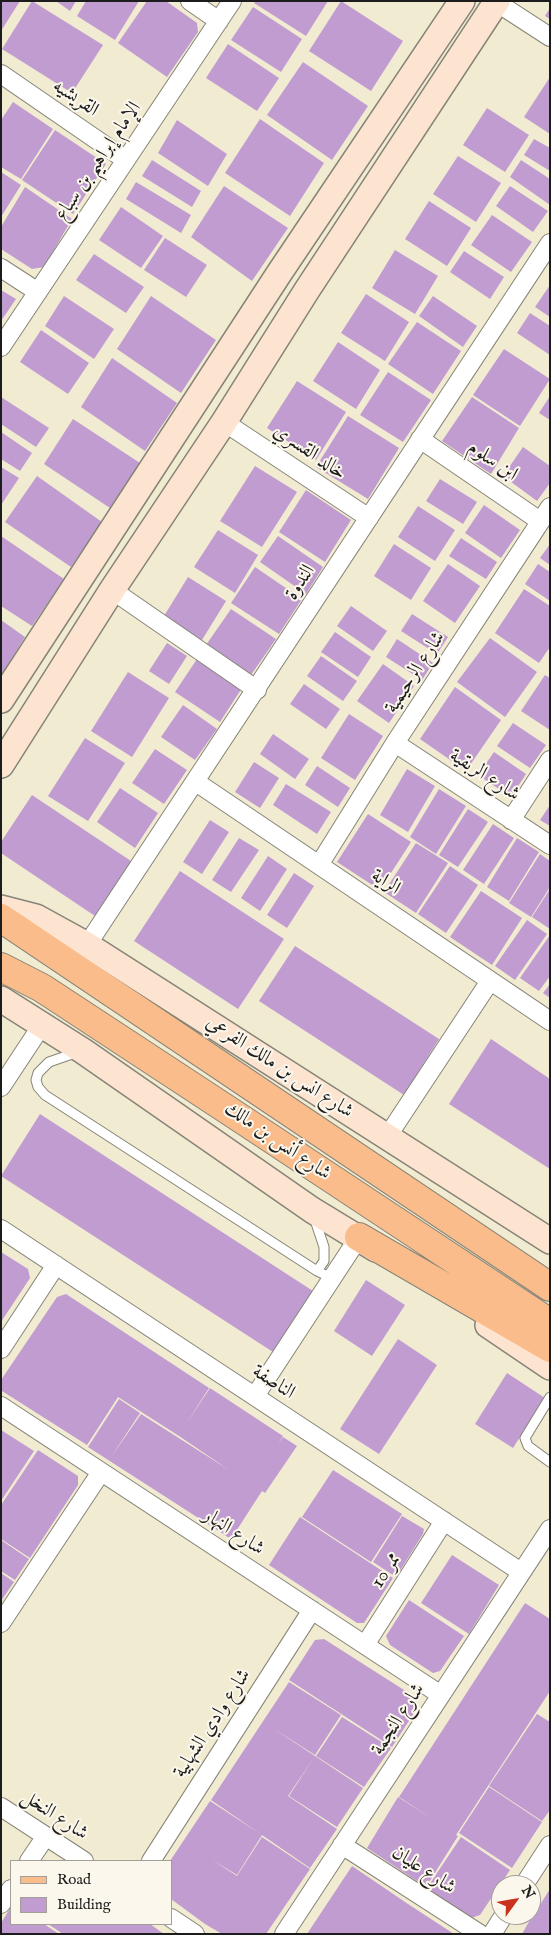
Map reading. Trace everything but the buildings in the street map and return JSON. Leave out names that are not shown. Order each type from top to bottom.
[{"type":"main road","points":[[1,918],[550,1287]]},
{"type":"main road","name":"شارع أنس بن مالك","points":[[1,967],[50,994],[550,1323]]},
{"type":"main road","points":[[359,1237],[550,1348]]},
{"type":"street","points":[[190,1],[219,21]]},
{"type":"street","name":"الإمام إبراهيم بن سباع","points":[[1,347],[232,1]]},
{"type":"street","points":[[1,700],[280,272],[462,1]]},
{"type":"street","points":[[1,765],[112,590],[224,422],[307,290],[497,2],[550,37]]},
{"type":"street","name":"القريشيه","points":[[1,74],[126,160]]},
{"type":"street","name":"الندوة","points":[[87,945],[257,690],[550,243]]},
{"type":"street","points":[[1,268],[38,292]]},
{"type":"street","points":[[280,272],[284,282],[292,290],[299,292],[307,290]]},
{"type":"street","points":[[257,309],[266,304],[275,304],[283,314],[283,329]]},
{"type":"street","name":"خالد القسري","points":[[224,422],[369,518]]},
{"type":"street","name":"ابن سلوم","points":[[420,439],[545,514]]},
{"type":"street","name":"شارع الرحيمية","points":[[320,865],[395,743],[545,514]]},
{"type":"street","points":[[112,590],[257,690]]},
{"type":"street","name":"شارع الربقية","points":[[395,743],[550,845]]},
{"type":"street","points":[[511,820],[550,760]]},
{"type":"street","name":"الراية","points":[[196,782],[550,1020]]},
{"type":"street","name":"شارع انس بن مالك الفرعي","points":[[1,908],[36,917],[87,945],[550,1241]]},
{"type":"street","points":[[490,980],[386,1137],[550,1260]]},
{"type":"street","points":[[1,988],[83,1051]]},
{"type":"street","points":[[1,998],[83,1051],[312,1210],[359,1237],[550,1367]]},
{"type":"street","points":[[1,1087],[42,1024]]},
{"type":"street","name":"الناصفة","points":[[1,1229],[521,1572]]},
{"type":"street","points":[[255,1396],[324,1274],[359,1237]]},
{"type":"street","points":[[1,1349],[56,1265]]},
{"type":"street","name":"شارع النهار","points":[[1,1406],[441,1695]]},
{"type":"street","points":[[1,1623],[101,1472]]},
{"type":"street","name":"ممر 10","points":[[365,1645],[444,1521]]},
{"type":"street","name":"شارع النجمة","points":[[284,1934],[550,1529]]},
{"type":"street","name":"شارع وادي الشهابية","points":[[152,1860],[312,1610]]},
{"type":"street","name":"شارع النخل","points":[[1,1807],[82,1860]]},
{"type":"street","points":[[30,1860],[46,1836]]},
{"type":"street","name":"شارع عليان","points":[[342,1845],[480,1934]]},
{"type":"street","points":[[530,1875],[550,1845]]},
{"type":"street","points":[[1,1904],[10,1890]]},
{"type":"street","points":[[172,1919],[195,1934]]},
{"type":"lane","points":[[83,1051],[50,1062],[43,1067],[38,1073],[36,1080],[38,1087],[45,1095],[324,1274]]},
{"type":"lane","points":[[312,1210],[324,1247],[324,1274]]},
{"type":"lane","points":[[550,1397],[525,1438],[528,1446],[550,1462]]}]
